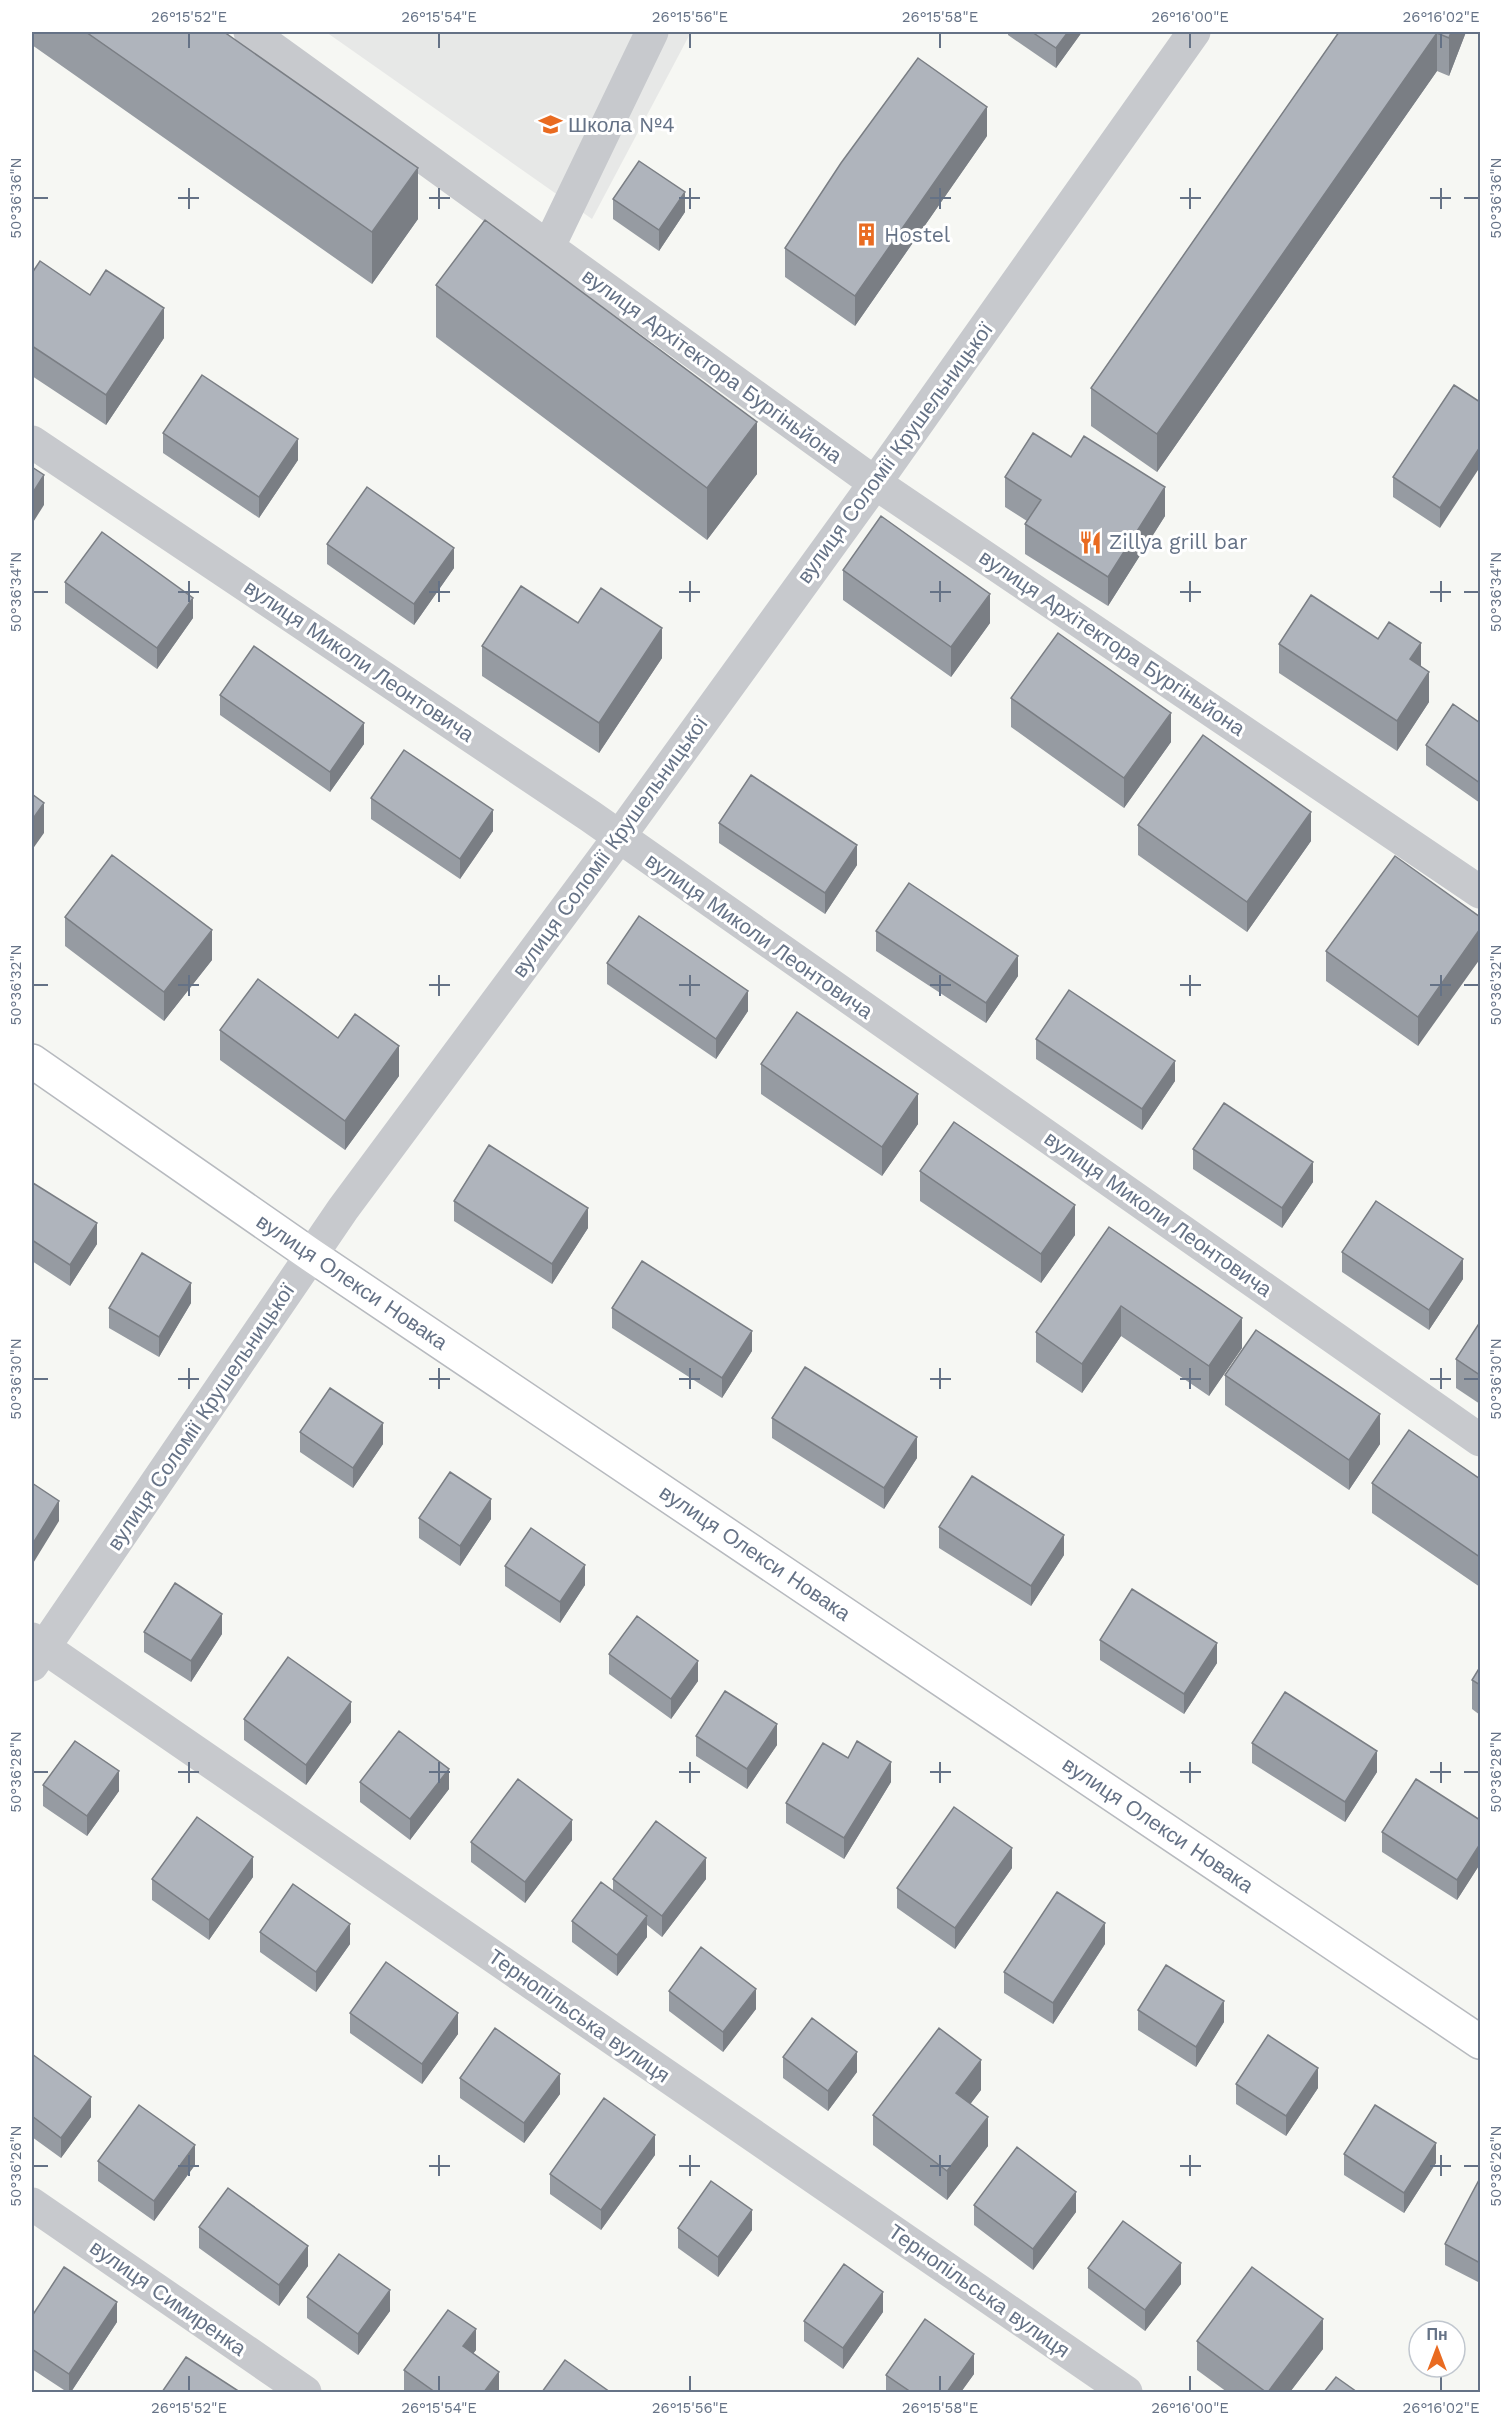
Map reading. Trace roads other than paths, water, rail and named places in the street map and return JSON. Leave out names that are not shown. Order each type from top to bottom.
[{"type":"main road","name":"вулиця Олекси Новака","points":[[32,1061],[311,1255],[1480,2042]]},
{"type":"street","name":"вулиця Архітектора Бургіньйона","points":[[250,32],[875,483],[1480,892]]},
{"type":"street","points":[[548,248],[652,32]]},
{"type":"street","name":"вулиця Соломії Крушельницької","points":[[35,1650],[311,1255],[619,837],[875,483],[1194,32]]},
{"type":"street","name":"вулиця Миколи Леонтовича","points":[[32,442],[619,837],[1480,1440]]},
{"type":"street","name":"Тернопільська вулиця","points":[[35,1650],[1126,2392]]},
{"type":"street","name":"вулиця Симиренка","points":[[32,2204],[304,2392]]},
{"type":"place","name":"Школа №4","points":[[550,125]]},
{"type":"place","name":"Hostel","points":[[866,235]]},
{"type":"place","name":"Zillya grill bar","points":[[1091,542]]}]
